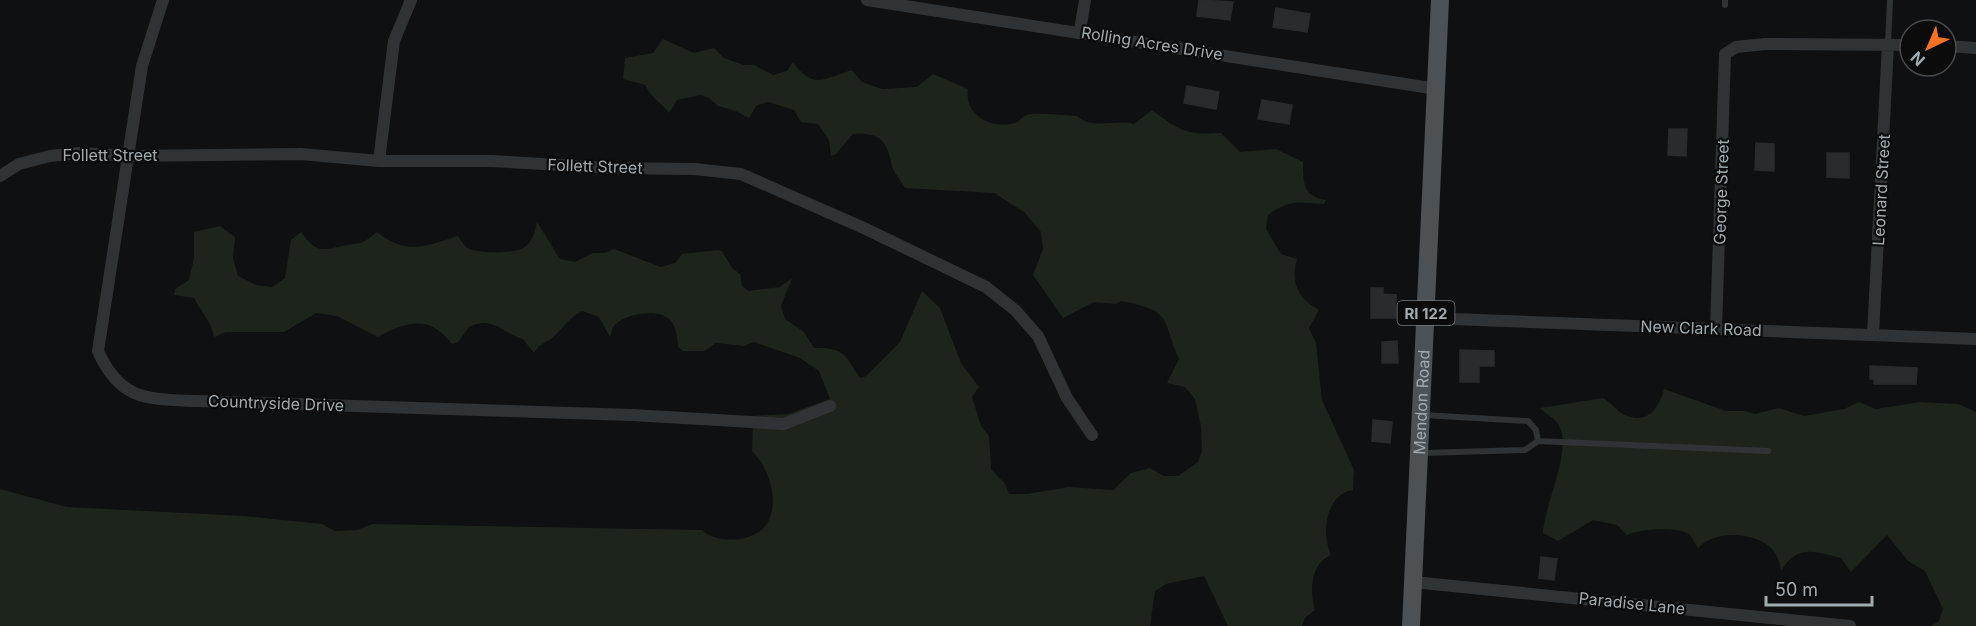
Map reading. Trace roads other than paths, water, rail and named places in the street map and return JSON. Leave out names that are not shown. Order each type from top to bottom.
[{"type":"main road","name":"Mendon Road","points":[[1411,626],[1440,0]]},
{"type":"street","name":"Countryside Drive","points":[[163,0],[142,66],[130,156],[98,351],[107,370],[130,393],[148,399],[632,415],[784,424],[830,406]]},
{"type":"street","points":[[380,161],[394,41],[411,0]]},
{"type":"street","name":"Rolling Acres Drive","points":[[867,0],[1080,31],[1437,89]]},
{"type":"street","points":[[1080,31],[1085,0]]},
{"type":"street","name":"George Street","points":[[1716,329],[1725,54],[1736,47],[1765,44],[1888,44]]},
{"type":"street","points":[[1888,44],[1898,44]]},
{"type":"street","name":"Leonard Street","points":[[1873,335],[1888,44]]},
{"type":"street","points":[[1958,47],[1976,48]]},
{"type":"street","name":"Follett Street","points":[[0,176],[19,164],[50,156],[80,153],[130,156],[301,154],[380,161],[492,161],[610,168],[694,169],[741,174],[866,229],[986,287],[1015,310],[1038,336],[1067,398],[1092,435]]},
{"type":"street","name":"New Clark Road","points":[[1426,318],[1976,339]]},
{"type":"street","name":"Paradise Lane","points":[[1413,582],[1850,626]]},
{"type":"lane","points":[[1888,44],[1890,0]]},
{"type":"lane","points":[[1420,415],[1528,421],[1536,430],[1538,441]]},
{"type":"lane","points":[[1418,453],[1525,450],[1538,441],[1768,451]]}]
